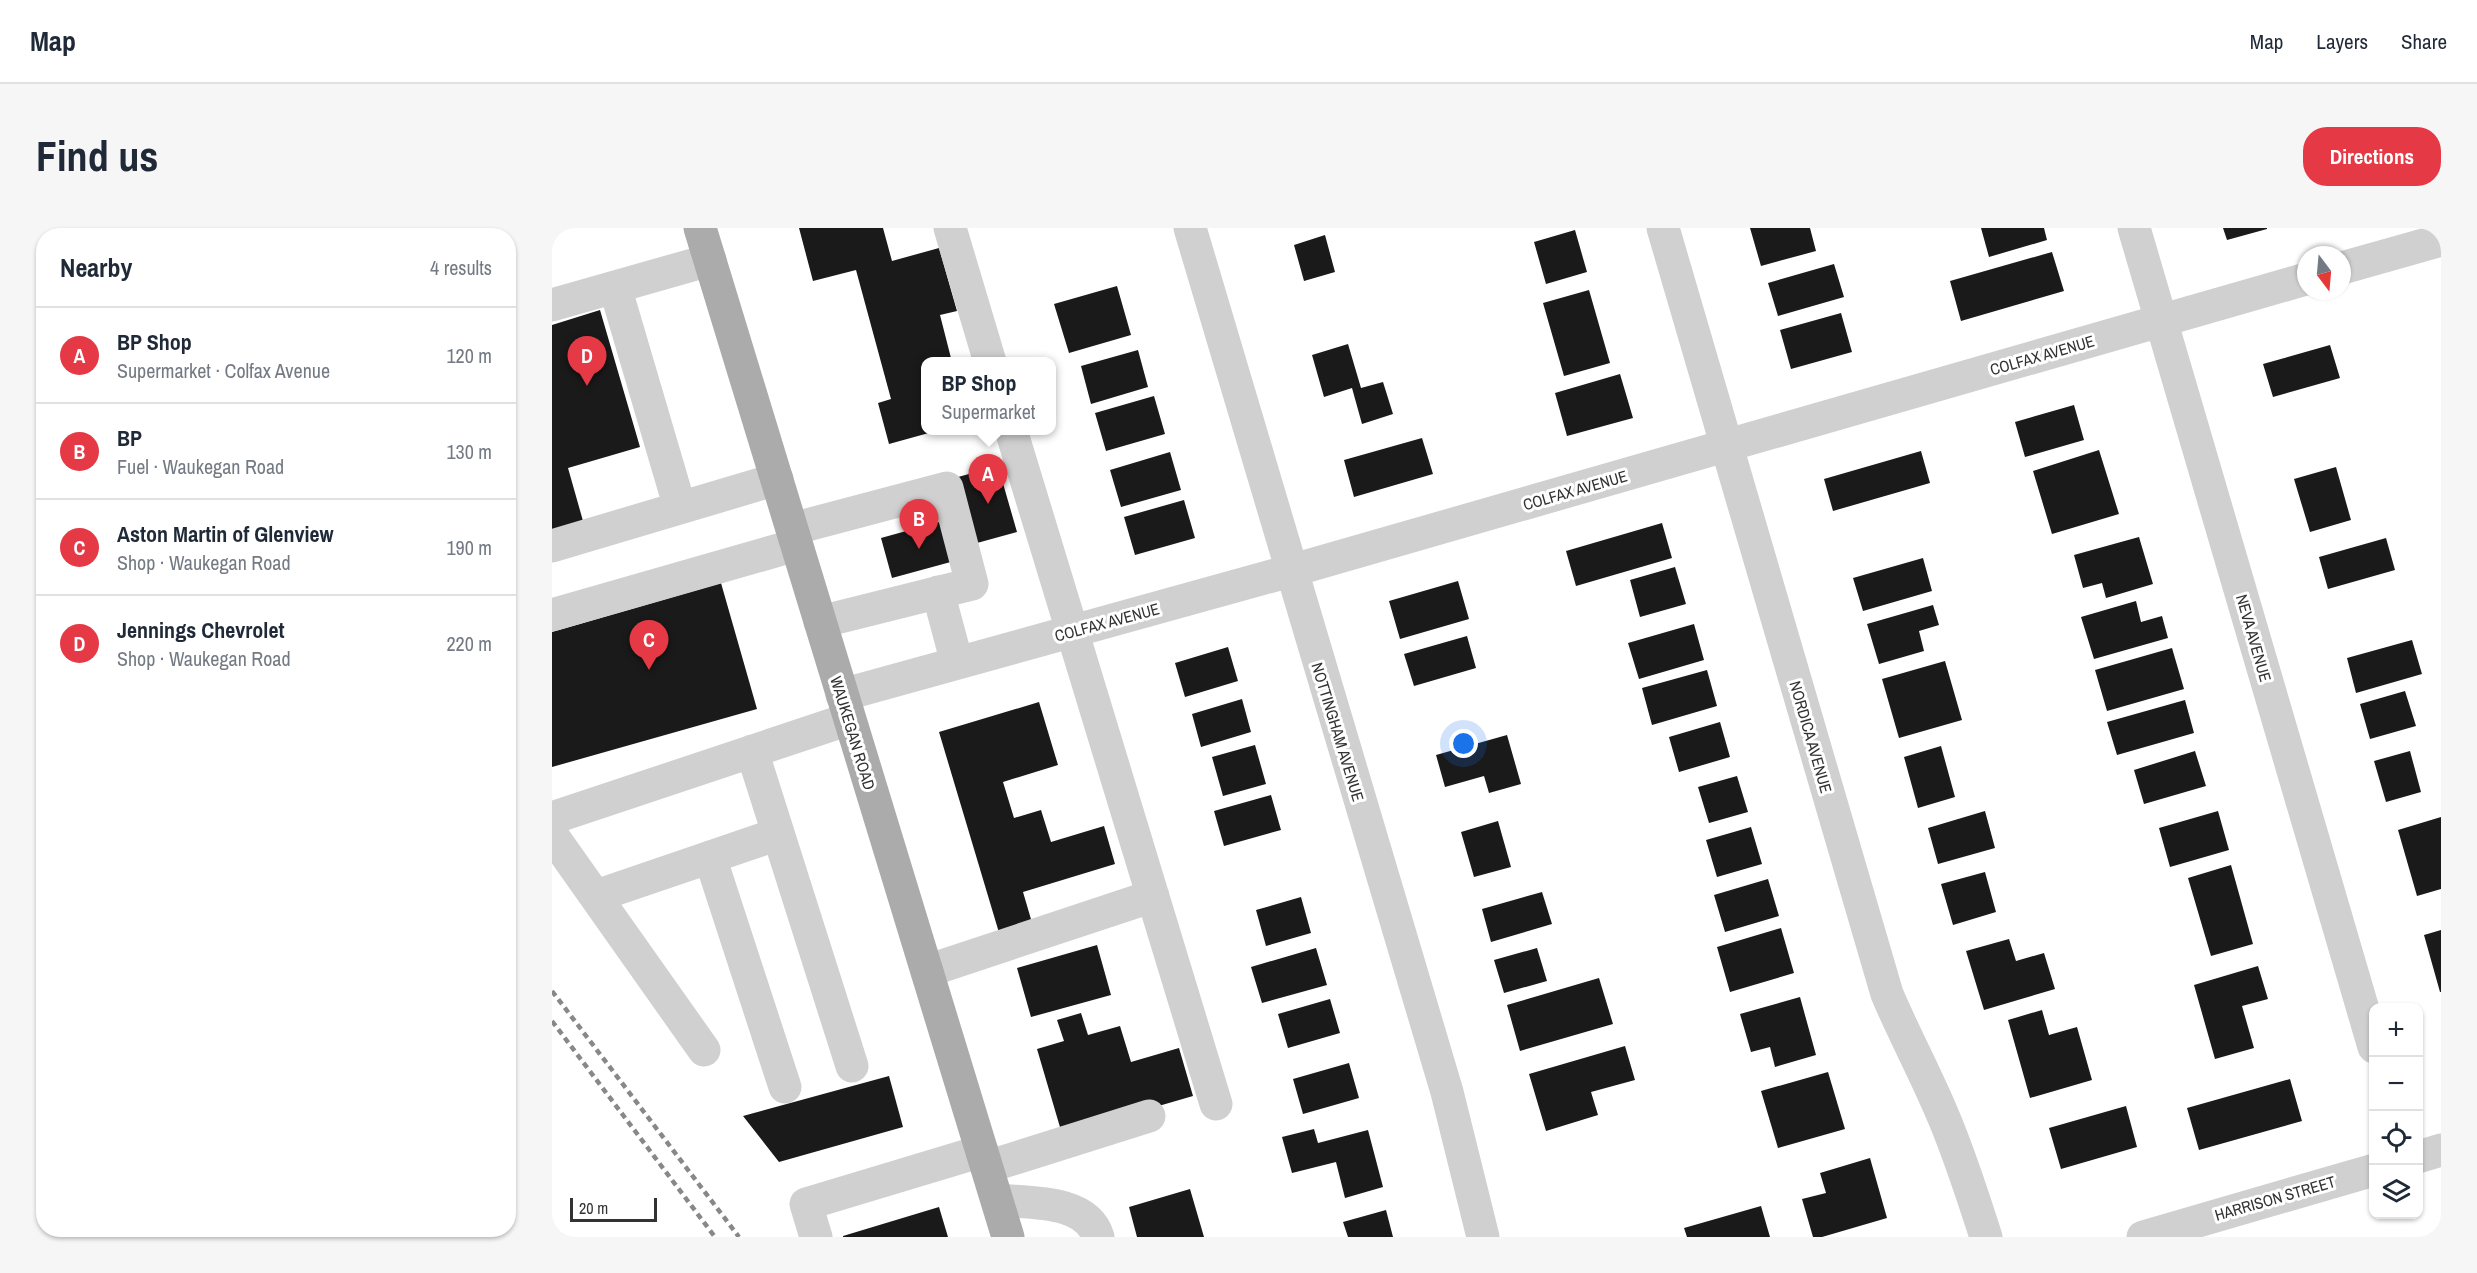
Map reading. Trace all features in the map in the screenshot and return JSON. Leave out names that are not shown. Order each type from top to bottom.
[{"type":"main road","name":"WAUKEGAN ROAD","points":[[700,228],[1008,1237]]},
{"type":"street","points":[[950,228],[989,357]]},
{"type":"street","name":"NOTTINGHAM AVENUE","points":[[1190,228],[1290,571],[1447,1092],[1483,1237]]},
{"type":"street","name":"NORDICA AVENUE","points":[[1663,228],[1887,994],[1948,1128],[1986,1237]]},
{"type":"street","name":"NEVA AVENUE","points":[[2134,228],[2369,1033]]},
{"type":"street","points":[[2351,265],[2441,240]]},
{"type":"street","points":[[552,305],[710,260]]},
{"type":"street","name":"COLFAX AVENUE","points":[[552,818],[752,751],[845,707],[957,663],[1726,447],[2297,282]]},
{"type":"street","points":[[615,287],[680,508]]},
{"type":"street","points":[[1013,435],[1216,1104]]},
{"type":"street","points":[[552,546],[777,479]]},
{"type":"street","points":[[552,615],[947,488],[972,584],[820,622]]},
{"type":"street","points":[[938,592],[957,663]]},
{"type":"street","points":[[752,751],[852,1066]]},
{"type":"street","points":[[596,896],[778,834]]},
{"type":"street","points":[[552,835],[704,1050]]},
{"type":"street","points":[[710,858],[785,1087]]},
{"type":"street","points":[[927,971],[1153,896]]},
{"type":"street","points":[[816,1237],[806,1204],[1149,1116]]},
{"type":"street","points":[[2423,1155],[2441,1150]]},
{"type":"street","name":"HARRISON STREET","points":[[2143,1237],[2369,1171]]},
{"type":"street","points":[[997,1200],[1045,1204],[1069,1209],[1083,1216],[1095,1229],[1098,1237]]},
{"type":"building","points":[[799,228],[883,228],[892,261],[939,248],[957,311],[940,315],[951,357],[921,357],[922,435],[889,444],[878,403],[891,399],[856,270],[813,281]]},
{"type":"building","points":[[1750,228],[1810,228],[1816,251],[1761,266]]},
{"type":"building","points":[[1981,228],[2044,228],[2047,240],[1989,257]]},
{"type":"building","points":[[2223,228],[2267,228],[2267,229],[2227,240]]},
{"type":"building","points":[[1575,230],[1587,272],[1546,284],[1534,242]]},
{"type":"building","points":[[1325,235],[1335,272],[1304,281],[1294,245]]},
{"type":"building","points":[[2052,252],[2064,291],[1961,321],[1950,281]]},
{"type":"building","points":[[1834,264],[1844,297],[1778,316],[1768,283]]},
{"type":"building","points":[[1117,286],[1131,335],[1069,353],[1054,304]]},
{"type":"building","points":[[1589,290],[1610,363],[1564,376],[1543,303]]},
{"type":"building","points":[[600,310],[640,447],[568,468],[585,528],[552,538],[552,325]]},
{"type":"building","points":[[1841,313],[1852,352],[1791,369],[1780,330]]},
{"type":"building","points":[[1348,344],[1361,388],[1383,382],[1393,414],[1362,424],[1352,388],[1324,397],[1312,355]]},
{"type":"building","points":[[2330,345],[2340,378],[2273,397],[2263,364]]},
{"type":"building","points":[[1138,350],[1148,387],[1091,404],[1081,366]]},
{"type":"building","points":[[1620,374],[1633,418],[1567,436],[1555,393]]},
{"type":"building","points":[[1154,396],[1165,434],[1106,451],[1095,413]]},
{"type":"building","points":[[2074,405],[2084,440],[2025,457],[2015,422]]},
{"type":"building","points":[[1422,438],[1433,474],[1354,497],[1344,460]]},
{"type":"building","points":[[2099,450],[2119,514],[2052,534],[2033,471]]},
{"type":"building","points":[[1921,451],[1930,483],[1833,511],[1824,479]]},
{"type":"building","points":[[1170,452],[1181,490],[1121,507],[1110,470]]},
{"type":"building","points":[[998,466],[1017,532],[977,543],[958,477]]},
{"type":"building","points":[[2336,467],[2351,520],[2310,532],[2294,479]]},
{"type":"building","points":[[1184,500],[1195,538],[1135,555],[1124,517]]},
{"type":"building","points":[[946,520],[958,560],[892,578],[881,538]]},
{"type":"building","points":[[1662,523],[1672,558],[1576,586],[1566,551]]},
{"type":"building","points":[[2139,537],[2153,584],[2106,598],[2102,583],[2083,588],[2074,555]]},
{"type":"building","points":[[2386,538],[2395,570],[2328,589],[2319,557]]},
{"type":"building","points":[[1923,558],[1932,591],[1863,611],[1853,578]]},
{"type":"building","points":[[1675,567],[1686,604],[1640,617],[1630,580]]},
{"type":"building","points":[[1458,581],[1469,619],[1400,639],[1389,601]]},
{"type":"building","points":[[721,583],[757,709],[552,767],[552,632]]},
{"type":"building","points":[[2136,601],[2141,622],[2162,616],[2168,638],[2094,659],[2081,617]]},
{"type":"building","points":[[1933,605],[1939,625],[1919,631],[1924,651],[1879,664],[1867,624]]},
{"type":"building","points":[[1694,624],[1704,660],[1639,679],[1628,643]]},
{"type":"building","points":[[1467,636],[1476,668],[1414,686],[1404,654]]},
{"type":"building","points":[[2412,640],[2422,674],[2356,693],[2347,658]]},
{"type":"building","points":[[1228,647],[1238,681],[1185,697],[1175,663]]},
{"type":"building","points":[[2172,648],[2184,689],[2107,711],[2095,670]]},
{"type":"building","points":[[1945,661],[1962,720],[1899,738],[1882,679]]},
{"type":"building","points":[[1707,670],[1717,706],[1652,725],[1642,688]]},
{"type":"building","points":[[2405,691],[2416,726],[2370,739],[2360,704]]},
{"type":"building","points":[[1242,699],[1251,732],[1201,747],[1192,714]]},
{"type":"building","points":[[2185,700],[2194,733],[2117,755],[2107,722]]},
{"type":"building","points":[[1039,702],[1058,765],[1003,782],[1014,818],[1041,810],[1051,842],[1104,826],[1115,864],[1023,892],[1033,926],[1000,936],[939,732]]},
{"type":"building","points":[[1720,722],[1730,757],[1679,772],[1669,737]]},
{"type":"building","points":[[1507,735],[1521,784],[1489,793],[1484,776],[1445,787],[1436,755]]},
{"type":"building","points":[[1255,745],[1266,784],[1223,796],[1212,757]]},
{"type":"building","points":[[1941,746],[1955,797],[1918,808],[1904,757]]},
{"type":"building","points":[[2195,751],[2206,786],[2144,804],[2134,770]]},
{"type":"building","points":[[2410,751],[2421,792],[2386,802],[2374,761]]},
{"type":"building","points":[[1737,776],[1748,812],[1709,823],[1698,787]]},
{"type":"building","points":[[1271,795],[1281,830],[1224,846],[1214,811]]},
{"type":"building","points":[[1985,811],[1995,848],[1938,864],[1928,828]]},
{"type":"building","points":[[2218,811],[2229,850],[2170,867],[2159,828]]},
{"type":"building","points":[[2441,817],[2441,889],[2417,896],[2398,830]]},
{"type":"building","points":[[1498,821],[1511,867],[1474,877],[1461,832]]},
{"type":"building","points":[[1751,827],[1762,864],[1717,877],[1706,840]]},
{"type":"building","points":[[2231,865],[2253,944],[2211,956],[2188,878]]},
{"type":"building","points":[[1985,872],[1996,912],[1953,925],[1941,884]]},
{"type":"building","points":[[1768,879],[1779,916],[1725,932],[1714,895]]},
{"type":"building","points":[[1542,892],[1552,924],[1491,942],[1482,909]]},
{"type":"building","points":[[1301,897],[1311,933],[1266,946],[1256,910]]},
{"type":"building","points":[[1781,928],[1794,973],[1730,992],[1717,947]]},
{"type":"building","points":[[2441,930],[2441,992],[2440,992],[2424,935]]},
{"type":"building","points":[[2009,939],[2016,961],[2044,953],[2055,989],[1984,1010],[1966,951]]},
{"type":"building","points":[[1097,945],[1111,995],[1031,1017],[1017,968]]},
{"type":"building","points":[[1316,948],[1327,985],[1262,1003],[1251,967]]},
{"type":"building","points":[[1537,948],[1547,981],[1504,993],[1494,960]]},
{"type":"building","points":[[2258,966],[2268,999],[2242,1006],[2254,1048],[2215,1059],[2194,985]]},
{"type":"building","points":[[1599,978],[1613,1024],[1520,1051],[1507,1005]]},
{"type":"building","points":[[1800,997],[1816,1055],[1775,1067],[1770,1047],[1751,1052],[1740,1014]]},
{"type":"building","points":[[1330,999],[1340,1033],[1288,1048],[1278,1014]]},
{"type":"building","points":[[2042,1010],[2049,1035],[2077,1027],[2092,1080],[2030,1098],[2008,1020]]},
{"type":"building","points":[[1081,1013],[1088,1035],[1120,1026],[1131,1062],[1179,1048],[1193,1096],[1062,1134],[1037,1049],[1064,1041],[1057,1020]]},
{"type":"building","points":[[1625,1046],[1635,1080],[1591,1092],[1598,1115],[1546,1131],[1529,1074]]},
{"type":"building","points":[[1349,1063],[1359,1098],[1303,1114],[1293,1079]]},
{"type":"building","points":[[1828,1072],[1845,1129],[1778,1148],[1761,1091]]},
{"type":"building","points":[[889,1076],[903,1127],[779,1162],[743,1116]]},
{"type":"building","points":[[2290,1079],[2302,1121],[2199,1150],[2187,1108]]},
{"type":"building","points":[[2126,1106],[2137,1147],[2061,1169],[2049,1128]]},
{"type":"building","points":[[1314,1129],[1318,1143],[1368,1130],[1383,1187],[1345,1198],[1336,1162],[1292,1173],[1282,1137]]},
{"type":"building","points":[[1870,1158],[1887,1218],[1822,1237],[1813,1237],[1802,1199],[1826,1193],[1820,1173]]},
{"type":"building","points":[[1190,1189],[1204,1237],[1137,1237],[1129,1207]]},
{"type":"building","points":[[1761,1206],[1770,1237],[1687,1237],[1684,1228]]},
{"type":"building","points":[[939,1207],[948,1237],[843,1237],[843,1236]]},
{"type":"building","points":[[1386,1210],[1393,1237],[1348,1237],[1343,1222]]},
{"type":"railway","points":[[552,991],[739,1237]]},
{"type":"railway","points":[[552,1021],[715,1237]]},
{"type":"place","name":"Jennings Chevrolet","points":[[587,386]]},
{"type":"place","name":"BP Shop","points":[[988,504]]},
{"type":"place","name":"BP","points":[[919,549]]},
{"type":"place","name":"Aston Martin of Glenview","points":[[649,670]]}]
